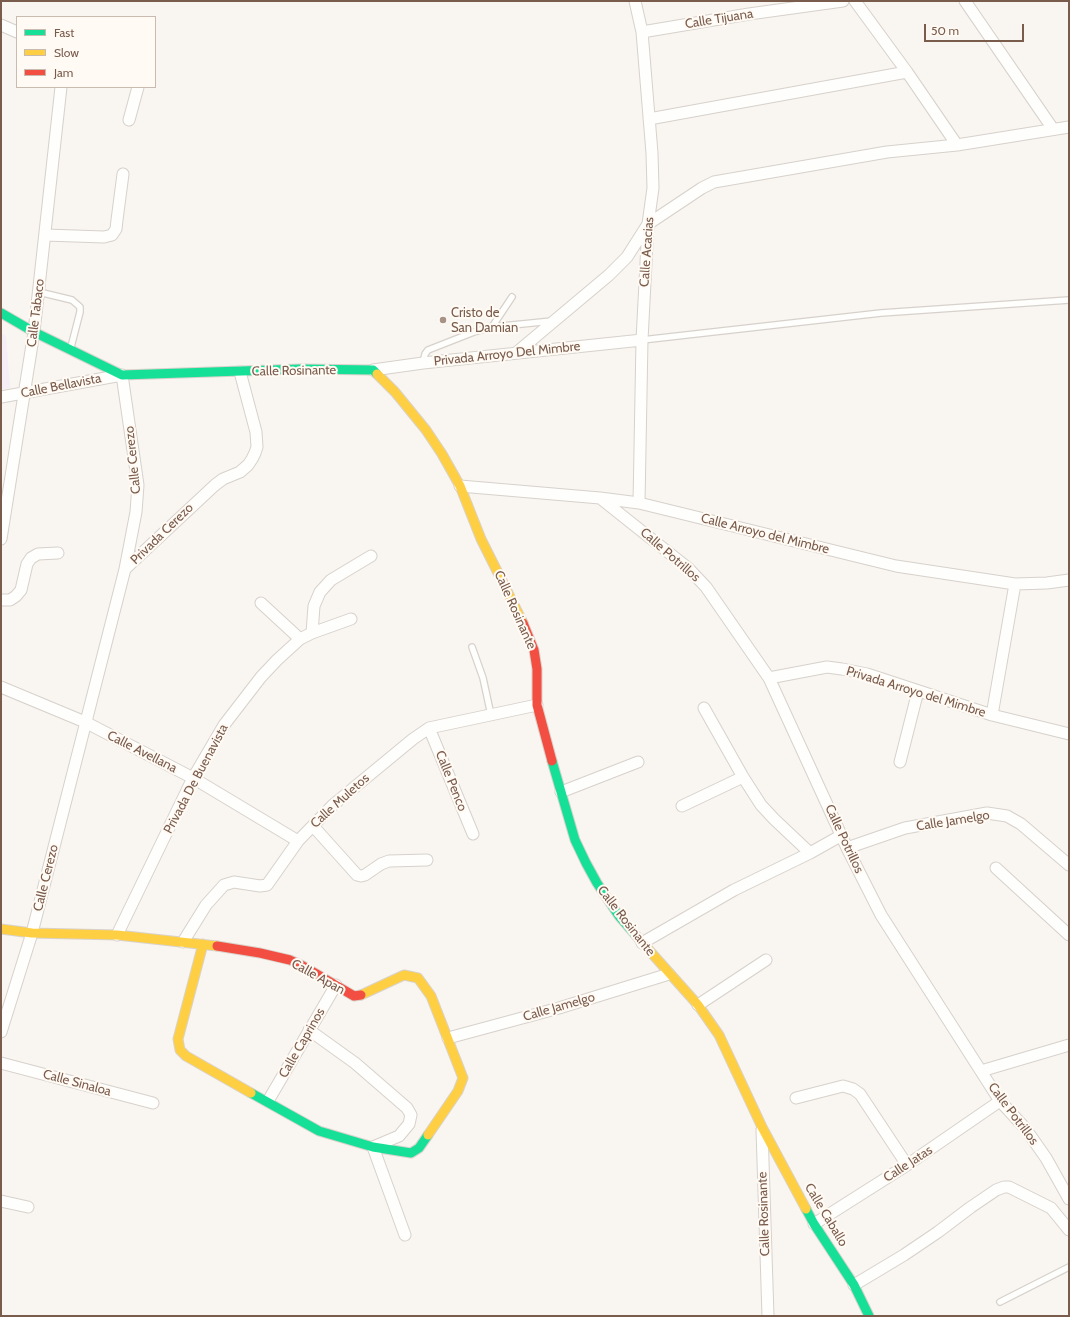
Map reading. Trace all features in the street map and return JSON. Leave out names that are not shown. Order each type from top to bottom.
[{"type":"street","name":"Calle Acacias","points":[[635,1],[642,32],[652,153],[653,188],[648,224],[642,340],[639,503]]},
{"type":"street","name":"Calle Tijuana","points":[[642,32],[748,14],[843,1]]},
{"type":"street","points":[[855,1],[907,72],[957,145]]},
{"type":"street","points":[[965,1],[1053,129]]},
{"type":"street","points":[[1,25],[16,32]]},
{"type":"street","points":[[649,119],[907,72]]},
{"type":"street","name":"Calle Tabaco","points":[[1,538],[34,332],[61,88]]},
{"type":"street","points":[[130,120],[138,88]]},
{"type":"street","points":[[516,353],[627,258],[648,224],[702,188],[714,182],[887,152],[957,145],[1069,127]]},
{"type":"street","points":[[45,235],[104,237],[112,235],[116,228],[123,174]]},
{"type":"street","points":[[1,313],[34,332]]},
{"type":"street","name":"Calle Rosinante","points":[[34,332],[122,375],[301,369],[373,370],[395,392],[426,430],[442,454],[460,486],[481,539],[527,631],[534,650],[537,669],[537,705],[561,792],[576,840],[586,863],[597,883],[619,916],[698,1005],[719,1035],[762,1127],[768,1316]]},
{"type":"street","name":"Privada Arroyo Del Mimbre","points":[[373,370],[423,363],[642,340]]},
{"type":"street","name":"Privada Cerezo","points":[[85,722],[125,569],[215,484],[240,472],[252,460],[256,447],[256,432],[240,372]]},
{"type":"street","name":"Calle Bellavista","points":[[1,397],[25,394],[122,375]]},
{"type":"street","name":"Calle Cerezo","points":[[122,375],[138,485],[136,512],[125,569]]},
{"type":"street","name":"Calle Arroyo del Mimbre","points":[[460,486],[600,498],[639,503],[896,566],[1015,584],[1047,583],[1069,580]]},
{"type":"street","name":"Calle Potrillos","points":[[600,498],[688,568],[706,587],[768,678],[847,848],[881,915],[1000,1101],[1025,1128],[1046,1158],[1069,1199]]},
{"type":"street","points":[[1,600],[10,600],[21,590],[27,564],[31,558],[38,554],[58,553]]},
{"type":"street","points":[[312,632],[314,606],[320,592],[331,580],[371,556]]},
{"type":"street","name":"Privada Arroyo del Mimbre","points":[[992,715],[1015,584]]},
{"type":"street","points":[[261,603],[300,639]]},
{"type":"street","name":"Privada De Buenavista","points":[[116,935],[193,778],[224,725],[261,677],[300,639],[312,632],[352,619]]},
{"type":"street","name":"Privada Arroyo del Mimbre","points":[[768,678],[827,667],[842,668],[867,674],[992,715],[1069,734]]},
{"type":"street","name":"Calle Avellana","points":[[1,687],[85,722],[193,778],[298,841]]},
{"type":"street","points":[[900,762],[918,691]]},
{"type":"street","name":"Calle Muletos","points":[[183,942],[206,905],[224,885],[234,882],[260,886],[267,885],[298,841],[333,805],[413,739],[429,728],[537,705]]},
{"type":"street","points":[[704,708],[743,777],[762,805],[774,819],[810,853]]},
{"type":"street","name":"Calle Cerezo","points":[[1,1032],[32,933],[85,722]]},
{"type":"street","name":"Calle Penco","points":[[429,728],[473,834]]},
{"type":"street","points":[[561,792],[638,762]]},
{"type":"street","points":[[682,806],[743,777]]},
{"type":"street","name":"Calle Jamelgo","points":[[847,848],[905,828],[987,813],[1008,816],[1021,824],[1069,865]]},
{"type":"street","points":[[313,826],[356,875],[363,876],[381,864],[389,862],[427,860]]},
{"type":"street","points":[[642,943],[734,890],[810,853],[842,835]]},
{"type":"street","points":[[996,868],[1069,935]]},
{"type":"street","name":"Calle Apan","points":[[1,929],[32,933],[116,935],[203,944],[260,953],[290,960],[354,996],[358,996],[404,975],[418,978],[431,996],[463,1078],[458,1091],[419,1148],[411,1152],[373,1147]]},
{"type":"street","points":[[203,944],[178,1039],[180,1050],[189,1058],[319,1131],[373,1147],[400,1136],[409,1124],[410,1115],[407,1108],[355,1063],[309,1030]]},
{"type":"street","points":[[698,1005],[766,960]]},
{"type":"street","name":"Calle Jamelgo","points":[[448,1038],[559,1008],[669,974]]},
{"type":"street","name":"Calle Caprinos","points":[[268,1101],[336,985]]},
{"type":"street","points":[[981,1071],[1069,1045]]},
{"type":"street","name":"Calle Sinaloa","points":[[1,1063],[153,1103]]},
{"type":"street","points":[[796,1098],[843,1086],[852,1089],[860,1094],[907,1165]]},
{"type":"street","name":"Calle Jatas","points":[[814,1224],[907,1165],[1000,1101]]},
{"type":"street","name":"Calle Caballo","points":[[762,1127],[814,1224],[854,1285],[869,1316]]},
{"type":"street","points":[[373,1147],[405,1235]]},
{"type":"street","points":[[854,1285],[904,1255],[996,1190],[1004,1187],[1009,1186],[1051,1208],[1069,1230]]},
{"type":"street","points":[[1,1201],[28,1207]]},
{"type":"lane","points":[[39,292],[72,300],[80,307],[70,350]]},
{"type":"lane","points":[[492,327],[512,297]]},
{"type":"lane","points":[[642,340],[881,313],[1069,300]]},
{"type":"lane","points":[[423,363],[425,354],[428,350],[474,332],[492,327],[554,321]]},
{"type":"lane","points":[[472,647],[483,678],[491,715]]},
{"type":"lane","points":[[1000,1302],[1069,1267]]},
{"type":"shaded area","points":[[1,333],[6,336],[10,388],[1,389]]},
{"type":"traffic: fast","points":[[1,313],[34,332],[122,375],[301,369],[373,370],[377,374]]},
{"type":"traffic: fast","points":[[552,761],[575,840],[586,863],[597,883],[619,916],[639,939]]},
{"type":"traffic: fast","points":[[251,1093],[319,1131],[373,1147],[411,1153],[419,1148],[428,1135]]},
{"type":"traffic: fast","points":[[806,1209],[814,1224],[854,1285],[869,1316]]},
{"type":"traffic: slow","points":[[377,374],[395,392],[426,430],[442,454],[460,486],[481,539],[523,623]]},
{"type":"traffic: slow","points":[[1,929],[32,933],[117,935],[217,946]]},
{"type":"traffic: slow","points":[[639,939],[698,1005],[719,1035],[762,1127],[806,1209]]},
{"type":"traffic: slow","points":[[203,944],[178,1039],[180,1050],[186,1056],[251,1093]]},
{"type":"traffic: slow","points":[[361,995],[404,975],[418,978],[431,996],[463,1078],[458,1091],[428,1135]]},
{"type":"traffic: jam","points":[[523,623],[534,650],[537,669],[537,705],[552,761]]},
{"type":"traffic: jam","points":[[217,946],[260,953],[290,960],[354,996],[361,995]]},
{"type":"place","name":"Cristo de San Damian","points":[[443,320]]}]
